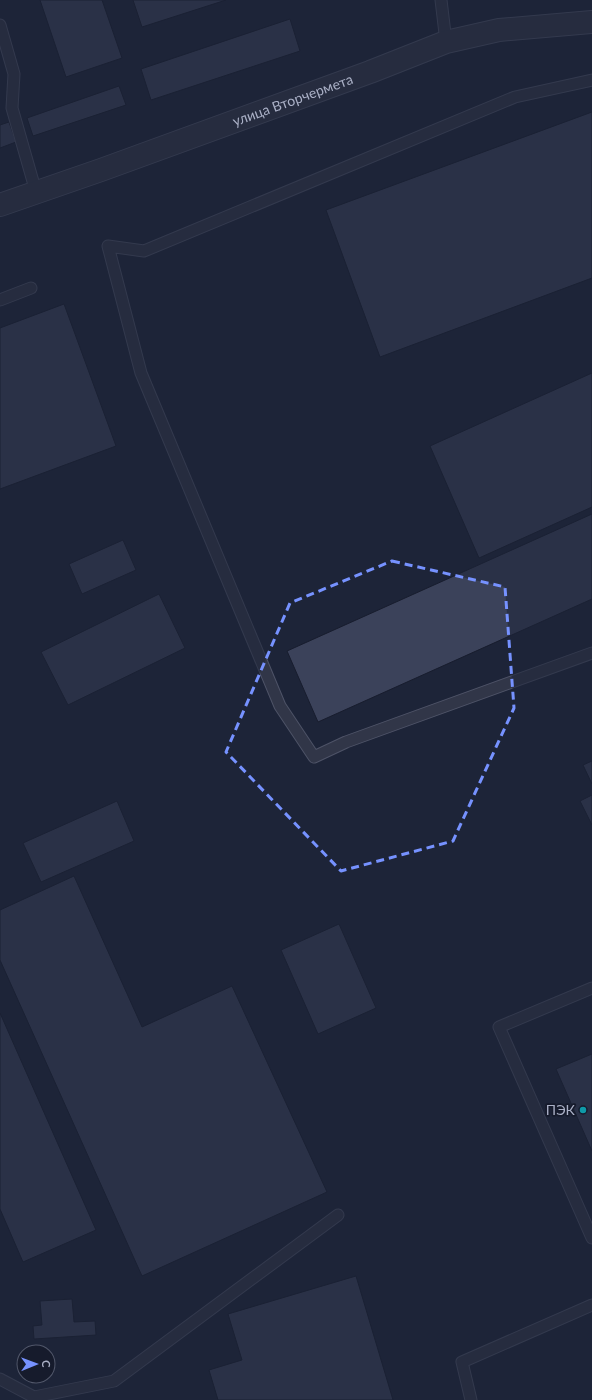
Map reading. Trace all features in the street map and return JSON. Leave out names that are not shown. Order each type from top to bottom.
[{"type":"street","name":"улица Вторчермета","points":[[0,205],[101,170],[370,72],[446,42],[499,30],[592,22]]},
{"type":"lane","points":[[441,0],[446,42]]},
{"type":"lane","points":[[0,25],[14,74],[12,108],[36,192]]},
{"type":"lane","points":[[592,80],[515,97],[144,251],[108,246],[141,373],[280,706],[314,757],[346,742],[592,653]]},
{"type":"lane","points":[[0,300],[31,288]]},
{"type":"lane","points":[[592,988],[499,1027],[592,1238]]},
{"type":"lane","points":[[0,1379],[34,1397],[114,1381],[338,1215]]},
{"type":"lane","points":[[470,1400],[462,1362],[592,1305]]},
{"type":"highlighted area","points":[[392,561],[505,587],[514,708],[453,841],[341,871],[226,752],[290,603]]},
{"type":"building","points":[[40,0],[102,0],[122,58],[66,77]]},
{"type":"building","points":[[133,0],[226,0],[142,27]]},
{"type":"building","points":[[290,19],[300,51],[151,100],[141,69]]},
{"type":"building","points":[[119,86],[126,105],[33,136],[27,118]]},
{"type":"building","points":[[592,112],[592,278],[380,357],[326,210]]},
{"type":"building","points":[[9,122],[16,142],[0,148],[0,125]]},
{"type":"building","points":[[64,304],[116,446],[0,489],[0,328]]},
{"type":"building","points":[[592,373],[592,507],[479,558],[430,446]]},
{"type":"building","points":[[592,514],[592,599],[318,722],[287,651]]},
{"type":"building","points":[[123,540],[136,570],[82,594],[69,564]]},
{"type":"building","points":[[159,594],[185,648],[68,705],[41,652]]},
{"type":"building","points":[[592,761],[592,784],[583,765]]},
{"type":"building","points":[[592,795],[592,825],[580,801]]},
{"type":"building","points":[[117,801],[134,841],[41,882],[23,843]]},
{"type":"building","points":[[74,876],[142,1027],[232,986],[327,1192],[142,1276],[0,960],[0,910]]},
{"type":"building","points":[[339,924],[376,1008],[318,1034],[281,950]]},
{"type":"building","points":[[0,1013],[96,1230],[23,1262],[0,1209]]},
{"type":"building","name":"ПЭК","points":[[592,1054],[592,1151],[556,1069]]},
{"type":"building","points":[[356,1276],[393,1400],[218,1400],[209,1370],[242,1360],[228,1314]]},
{"type":"building","points":[[72,1299],[74,1322],[95,1321],[96,1335],[34,1339],[33,1326],[42,1325],[40,1301]]},
{"type":"place","name":"ПЭК","points":[[583,1110]]}]
